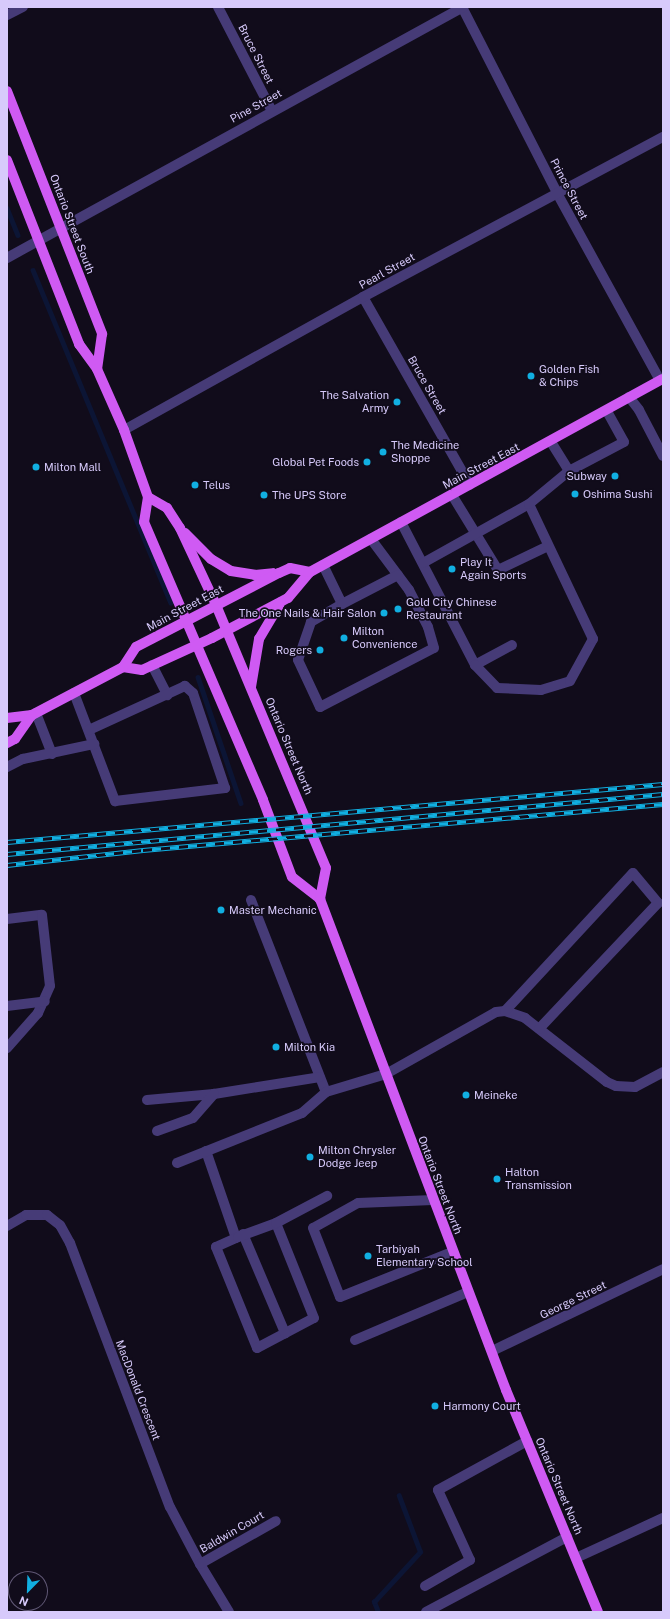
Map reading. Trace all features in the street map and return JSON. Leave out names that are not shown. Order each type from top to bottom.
[{"type":"main road","name":"Ontario Street South","points":[[7,91],[102,334],[97,369]]},
{"type":"main road","points":[[7,160],[79,344],[97,369],[124,430],[148,498],[144,522],[186,621]]},
{"type":"main road","name":"Main Street East","points":[[123,667],[142,670],[196,645],[288,598],[310,572],[551,442],[662,380]]},
{"type":"main road","points":[[148,498],[167,508],[180,528],[216,604]]},
{"type":"main road","points":[[180,528],[211,559],[231,571],[255,575],[279,573]]},
{"type":"main road","name":"Main Street East","points":[[7,718],[34,714],[123,667],[136,647],[216,604],[279,573],[290,568],[310,572]]},
{"type":"main road","points":[[251,687],[259,639],[282,601]]},
{"type":"main road","name":"Ontario Street North","points":[[216,604],[326,868],[320,899]]},
{"type":"main road","name":"Ontario Street North","points":[[186,621],[263,800],[292,876],[320,899],[452,1252],[527,1441],[598,1612]]},
{"type":"main road","name":"Main Street East","points":[[7,743],[15,739],[34,714]]},
{"type":"street","points":[[7,15],[23,7]]},
{"type":"street","name":"Bruce Street","points":[[218,7],[272,112]]},
{"type":"street","name":"Pine Street","points":[[7,258],[462,7]]},
{"type":"street","name":"Prince Street","points":[[462,7],[557,193],[662,380]]},
{"type":"street","name":"Pearl Street","points":[[124,430],[363,297],[663,137]]},
{"type":"street","name":"Bruce Street","points":[[363,297],[470,485]]},
{"type":"street","points":[[629,398],[639,410],[663,456]]},
{"type":"street","points":[[423,563],[478,534],[529,504],[569,471],[624,442],[606,411]]},
{"type":"street","points":[[551,442],[569,471]]},
{"type":"street","points":[[452,495],[478,534],[498,570],[548,546]]},
{"type":"street","points":[[401,522],[475,665],[497,688],[541,690],[570,681],[593,639],[529,504]]},
{"type":"street","points":[[371,539],[409,590],[428,627],[434,648],[320,707],[298,660],[311,622],[342,604],[398,576]]},
{"type":"street","points":[[323,565],[342,604]]},
{"type":"street","points":[[475,665],[512,645]]},
{"type":"street","points":[[152,665],[167,695]]},
{"type":"street","points":[[74,693],[115,801],[225,788],[193,693],[185,686],[89,730]]},
{"type":"street","points":[[34,714],[52,754]]},
{"type":"street","points":[[7,767],[23,759],[94,744]]},
{"type":"street","points":[[505,1011],[633,873],[660,901],[538,1029]]},
{"type":"street","points":[[251,900],[326,1092]]},
{"type":"street","points":[[7,919],[42,915],[50,986],[45,1001],[38,1013],[7,1048]]},
{"type":"street","points":[[7,1006],[45,1001]]},
{"type":"street","points":[[177,1163],[302,1113],[326,1092],[386,1074],[496,1012],[505,1011],[525,1018],[602,1078],[616,1086],[635,1087],[663,1072]]},
{"type":"street","points":[[146,1100],[214,1094],[320,1077]]},
{"type":"street","points":[[158,1131],[193,1118],[214,1094]]},
{"type":"street","points":[[206,1151],[240,1236],[285,1333]]},
{"type":"street","points":[[276,1223],[314,1318],[257,1348],[216,1248],[240,1236],[276,1223],[327,1196]]},
{"type":"street","points":[[433,1200],[358,1203],[313,1228],[340,1296],[452,1252]]},
{"type":"street","name":"MacDonald Crescent","points":[[7,1226],[26,1215],[47,1215],[60,1225],[70,1243],[170,1507],[200,1564],[229,1612]]},
{"type":"street","name":"George Street","points":[[492,1351],[663,1269]]},
{"type":"street","points":[[354,1340],[468,1292]]},
{"type":"street","points":[[425,1586],[470,1560],[438,1490],[527,1441]]},
{"type":"street","points":[[576,1558],[663,1518]]},
{"type":"street","name":"Baldwin Court","points":[[200,1564],[276,1520]]},
{"type":"street","points":[[426,1612],[440,1609],[567,1537]]},
{"type":"waterway","points":[[7,208],[18,235]]},
{"type":"waterway","points":[[33,270],[171,603]]},
{"type":"waterway","points":[[198,677],[241,803]]},
{"type":"waterway","points":[[378,1612],[374,1602],[420,1552],[399,1496]]},
{"type":"railway","points":[[7,842],[663,784]]},
{"type":"railway","points":[[7,854],[663,794]]},
{"type":"railway","points":[[7,865],[143,850],[663,804]]},
{"type":"place","name":"Golden Fish & Chips","points":[[531,376]]},
{"type":"place","name":"The Salvation Army","points":[[397,402]]},
{"type":"place","name":"The Medicine Shoppe","points":[[383,452]]},
{"type":"place","name":"Global Pet Foods","points":[[367,462]]},
{"type":"place","name":"Milton Mall","points":[[36,467]]},
{"type":"place","name":"Subway","points":[[615,476]]},
{"type":"place","name":"Telus","points":[[195,485]]},
{"type":"place","name":"Oshima Sushi","points":[[575,494]]},
{"type":"place","name":"The UPS Store","points":[[264,495]]},
{"type":"place","name":"Play It Again Sports","points":[[452,569]]},
{"type":"place","name":"Gold City Chinese Restaurant","points":[[398,609]]},
{"type":"place","name":"The One Nails & Hair Salon","points":[[384,613]]},
{"type":"place","name":"Milton Convenience","points":[[344,638]]},
{"type":"place","name":"Rogers","points":[[320,650]]},
{"type":"place","name":"Master Mechanic","points":[[221,910]]},
{"type":"place","name":"Milton Kia","points":[[276,1047]]},
{"type":"place","name":"Meineke","points":[[466,1095]]},
{"type":"place","name":"Milton Chrysler Dodge Jeep","points":[[310,1157]]},
{"type":"place","name":"Halton Transmission","points":[[497,1179]]},
{"type":"place","name":"Tarbiyah Elementary School","points":[[368,1256]]},
{"type":"place","name":"Harmony Court","points":[[435,1406]]}]
